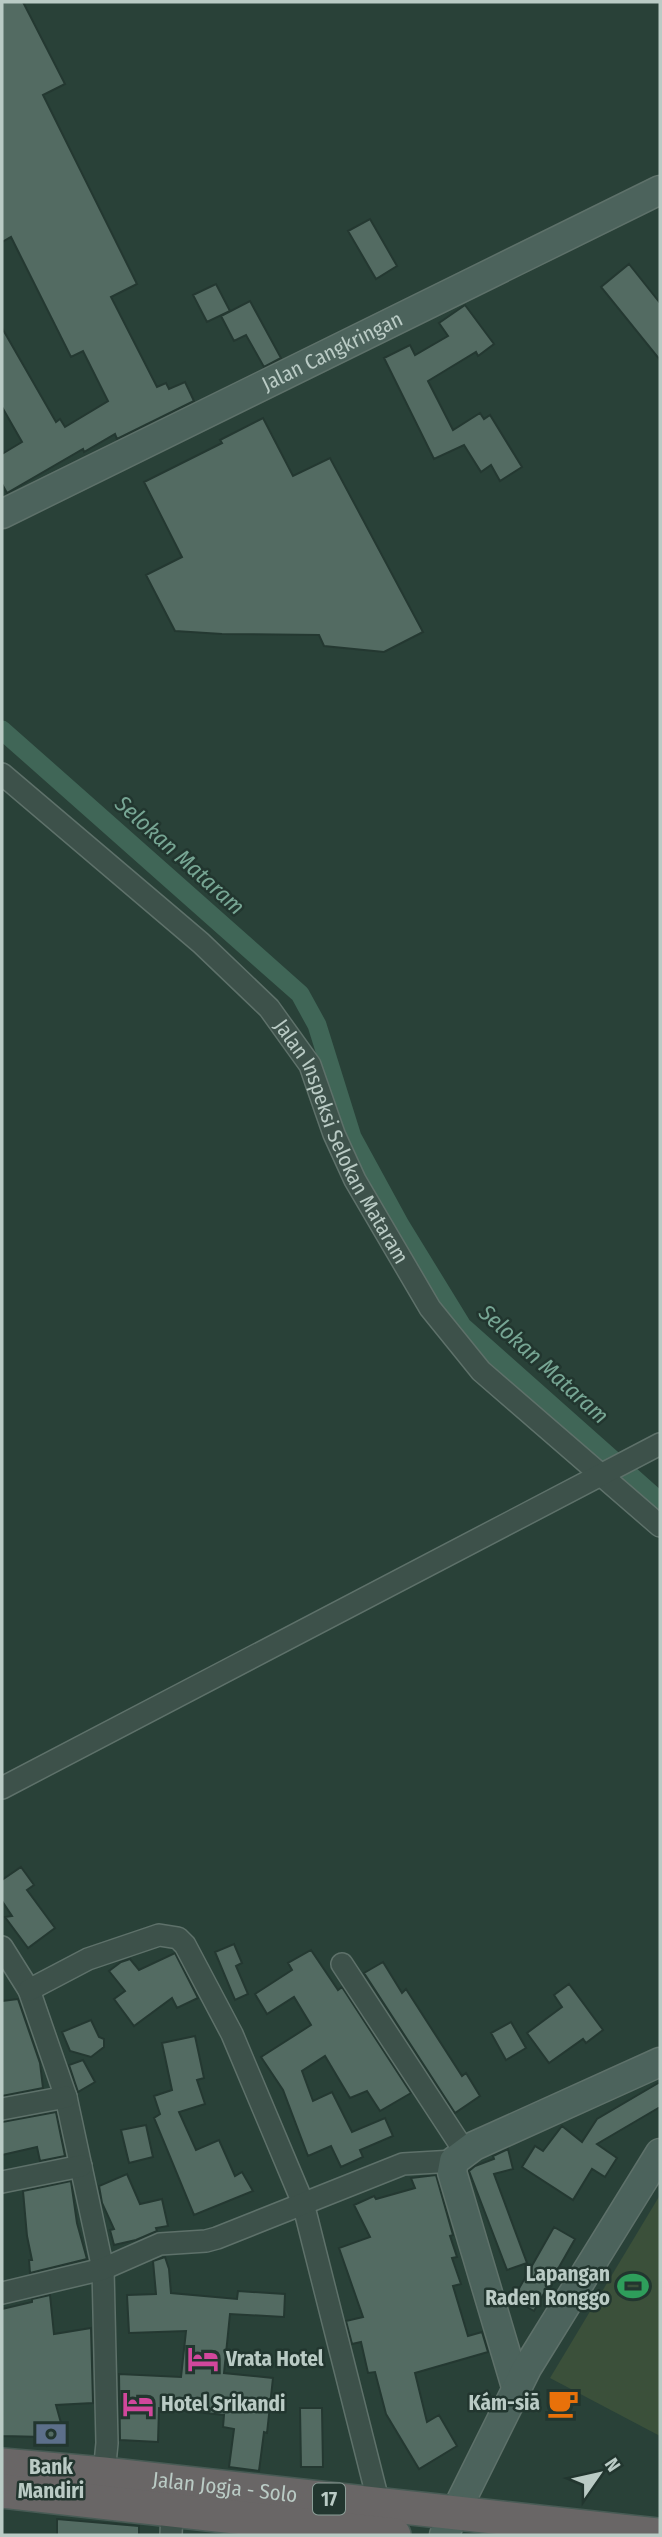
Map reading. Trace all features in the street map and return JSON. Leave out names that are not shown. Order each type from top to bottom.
[{"type":"highway","name":"Jalan Jogja - Solo","points":[[2,2465],[379,2504],[449,2524],[657,2535]]},
{"type":"highway","name":"Jalan Jogja - Solo","points":[[2,2491],[171,2523],[394,2535]]},
{"type":"main road","name":"Jalan Cangkringan","points":[[2,513],[660,190]]},
{"type":"main road","points":[[516,2387],[452,2172],[460,2157],[660,2062]]},
{"type":"main road","points":[[449,2524],[516,2387],[660,2153]]},
{"type":"street","name":"Jalan Inspeksi Selokan Mataram","points":[[2,774],[193,936],[269,1008],[310,1065],[334,1134],[355,1180],[423,1297],[459,1347],[515,1402],[608,1472],[660,1526]]},
{"type":"street","points":[[2,1788],[660,1444]]},
{"type":"street","points":[[29,1990],[88,1959],[159,1935],[178,1938],[185,1945],[232,2034],[303,2203],[379,2504]]},
{"type":"street","points":[[2,1947],[29,1990],[66,2097],[103,2269],[107,2443],[104,2474]]},
{"type":"street","points":[[2,2293],[103,2269],[160,2245],[218,2238],[403,2164],[460,2157],[342,1964]]},
{"type":"street","points":[[2,2109],[66,2097]]},
{"type":"street","points":[[2,2182],[81,2166]]},
{"type":"green space","name":"Lapangan Raden Ronggo","points":[[660,2195],[660,2436],[550,2378]]},
{"type":"building","points":[[2,2],[23,2],[65,84],[43,95],[137,284],[111,297],[157,387],[166,383],[169,389],[185,382],[194,401],[117,439],[115,434],[84,452],[83,449],[7,493],[2,484],[2,454],[22,442],[2,407],[2,328],[56,422],[60,419],[65,427],[108,401],[83,351],[71,357],[11,237],[2,242]]},
{"type":"building","points":[[370,219],[397,266],[376,279],[348,231]]},
{"type":"building","points":[[629,264],[660,303],[660,360],[601,287]]},
{"type":"building","points":[[216,284],[230,311],[207,322],[193,295]]},
{"type":"building","points":[[250,301],[281,358],[264,367],[246,335],[234,341],[221,316]]},
{"type":"building","points":[[465,305],[494,344],[478,356],[476,352],[428,381],[453,430],[480,413],[484,419],[490,415],[522,467],[500,481],[491,465],[481,472],[464,445],[434,459],[384,358],[410,345],[415,355],[448,336],[439,323]]},
{"type":"building","points":[[263,418],[293,476],[330,458],[423,632],[384,652],[324,646],[319,635],[175,631],[146,575],[182,557],[144,482],[222,443],[220,440]]},
{"type":"building","points":[[21,1867],[34,1885],[27,1890],[55,1928],[28,1948],[5,1917],[12,1916],[2,1901],[2,1880]]},
{"type":"building","points":[[234,1944],[242,1963],[236,1966],[248,1994],[235,2000],[215,1952]]},
{"type":"building","points":[[311,1950],[338,1990],[342,1987],[411,2093],[380,2111],[367,2091],[350,2098],[325,2056],[302,2071],[313,2101],[332,2092],[352,2132],[385,2118],[393,2136],[360,2150],[363,2157],[341,2167],[331,2146],[308,2156],[283,2090],[261,2057],[311,2025],[294,1997],[267,2014],[255,1994],[292,1970],[288,1963]]},
{"type":"building","points":[[175,1953],[198,1998],[177,2008],[172,1998],[134,2026],[114,1999],[125,1991],[109,1971],[130,1959],[139,1970]]},
{"type":"building","points":[[383,1962],[402,1993],[406,1989],[462,2076],[466,2073],[480,2096],[455,2113],[364,1973]]},
{"type":"building","points":[[569,1984],[603,2030],[586,2043],[583,2039],[549,2063],[527,2033],[562,2007],[554,1995]]},
{"type":"building","points":[[18,1999],[40,2063],[43,2088],[2,2096],[2,2001]]},
{"type":"building","points":[[91,2020],[99,2037],[104,2039],[104,2047],[91,2057],[70,2051],[62,2032]]},
{"type":"building","points":[[511,2022],[526,2048],[506,2060],[491,2033]]},
{"type":"building","points":[[195,2036],[204,2078],[197,2080],[205,2104],[179,2112],[196,2150],[219,2140],[235,2176],[242,2172],[253,2191],[194,2215],[154,2118],[160,2114],[154,2096],[172,2090],[162,2043]]},
{"type":"building","points":[[83,2060],[95,2082],[78,2092],[69,2065]]},
{"type":"building","points":[[660,2082],[660,2107],[597,2144],[617,2158],[605,2177],[592,2169],[573,2200],[522,2167],[535,2146],[543,2151],[562,2126],[582,2142],[597,2119]]},
{"type":"building","points":[[56,2112],[65,2156],[40,2161],[37,2147],[2,2155],[2,2122]]},
{"type":"building","points":[[146,2125],[153,2157],[129,2163],[121,2130]]},
{"type":"building","points":[[508,2149],[513,2169],[494,2174],[527,2263],[507,2270],[469,2171]]},
{"type":"building","points":[[127,2174],[140,2204],[162,2199],[168,2226],[156,2228],[157,2231],[136,2240],[114,2245],[110,2230],[114,2229],[102,2203],[99,2186]]},
{"type":"building","points":[[436,2175],[457,2257],[452,2258],[461,2284],[453,2286],[468,2336],[482,2332],[488,2352],[415,2373],[427,2422],[439,2415],[457,2446],[419,2469],[386,2414],[375,2372],[368,2373],[361,2342],[352,2344],[346,2321],[363,2317],[339,2248],[370,2237],[354,2205],[374,2196],[376,2199],[415,2188],[411,2178]]},
{"type":"building","points":[[71,2181],[77,2223],[87,2259],[30,2273],[29,2260],[32,2260],[23,2191]]},
{"type":"building","points":[[554,2227],[575,2239],[534,2311],[513,2299]]},
{"type":"building","points":[[165,2257],[171,2293],[237,2299],[238,2291],[285,2294],[284,2317],[230,2314],[224,2373],[273,2378],[267,2433],[264,2432],[259,2471],[229,2467],[234,2429],[223,2427],[224,2415],[159,2408],[158,2442],[120,2440],[119,2374],[181,2377],[186,2331],[129,2333],[127,2295],[156,2294],[153,2261]]},
{"type":"building","points":[[50,2295],[54,2334],[91,2328],[93,2403],[56,2405],[66,2441],[47,2446],[44,2437],[2,2436],[2,2309]]},
{"type":"building","points":[[300,2408],[322,2408],[323,2467],[301,2467]]},
{"type":"building","points":[[57,2519],[139,2526],[139,2535],[57,2535]]},
{"type":"waterway","name":"Selokan Mataram","points":[[2,730],[300,994],[317,1025],[352,1137],[400,1225],[462,1326],[660,1502]]},
{"type":"place","name":"Lapangan Raden Ronggo","points":[[633,2286]]},
{"type":"place","name":"Vrata Hotel","points":[[203,2359]]},
{"type":"place","name":"Kám-siā","points":[[563,2403]]},
{"type":"place","name":"Hotel Srikandi","points":[[138,2404]]},
{"type":"place","name":"Bank Mandiri","points":[[51,2434]]}]
